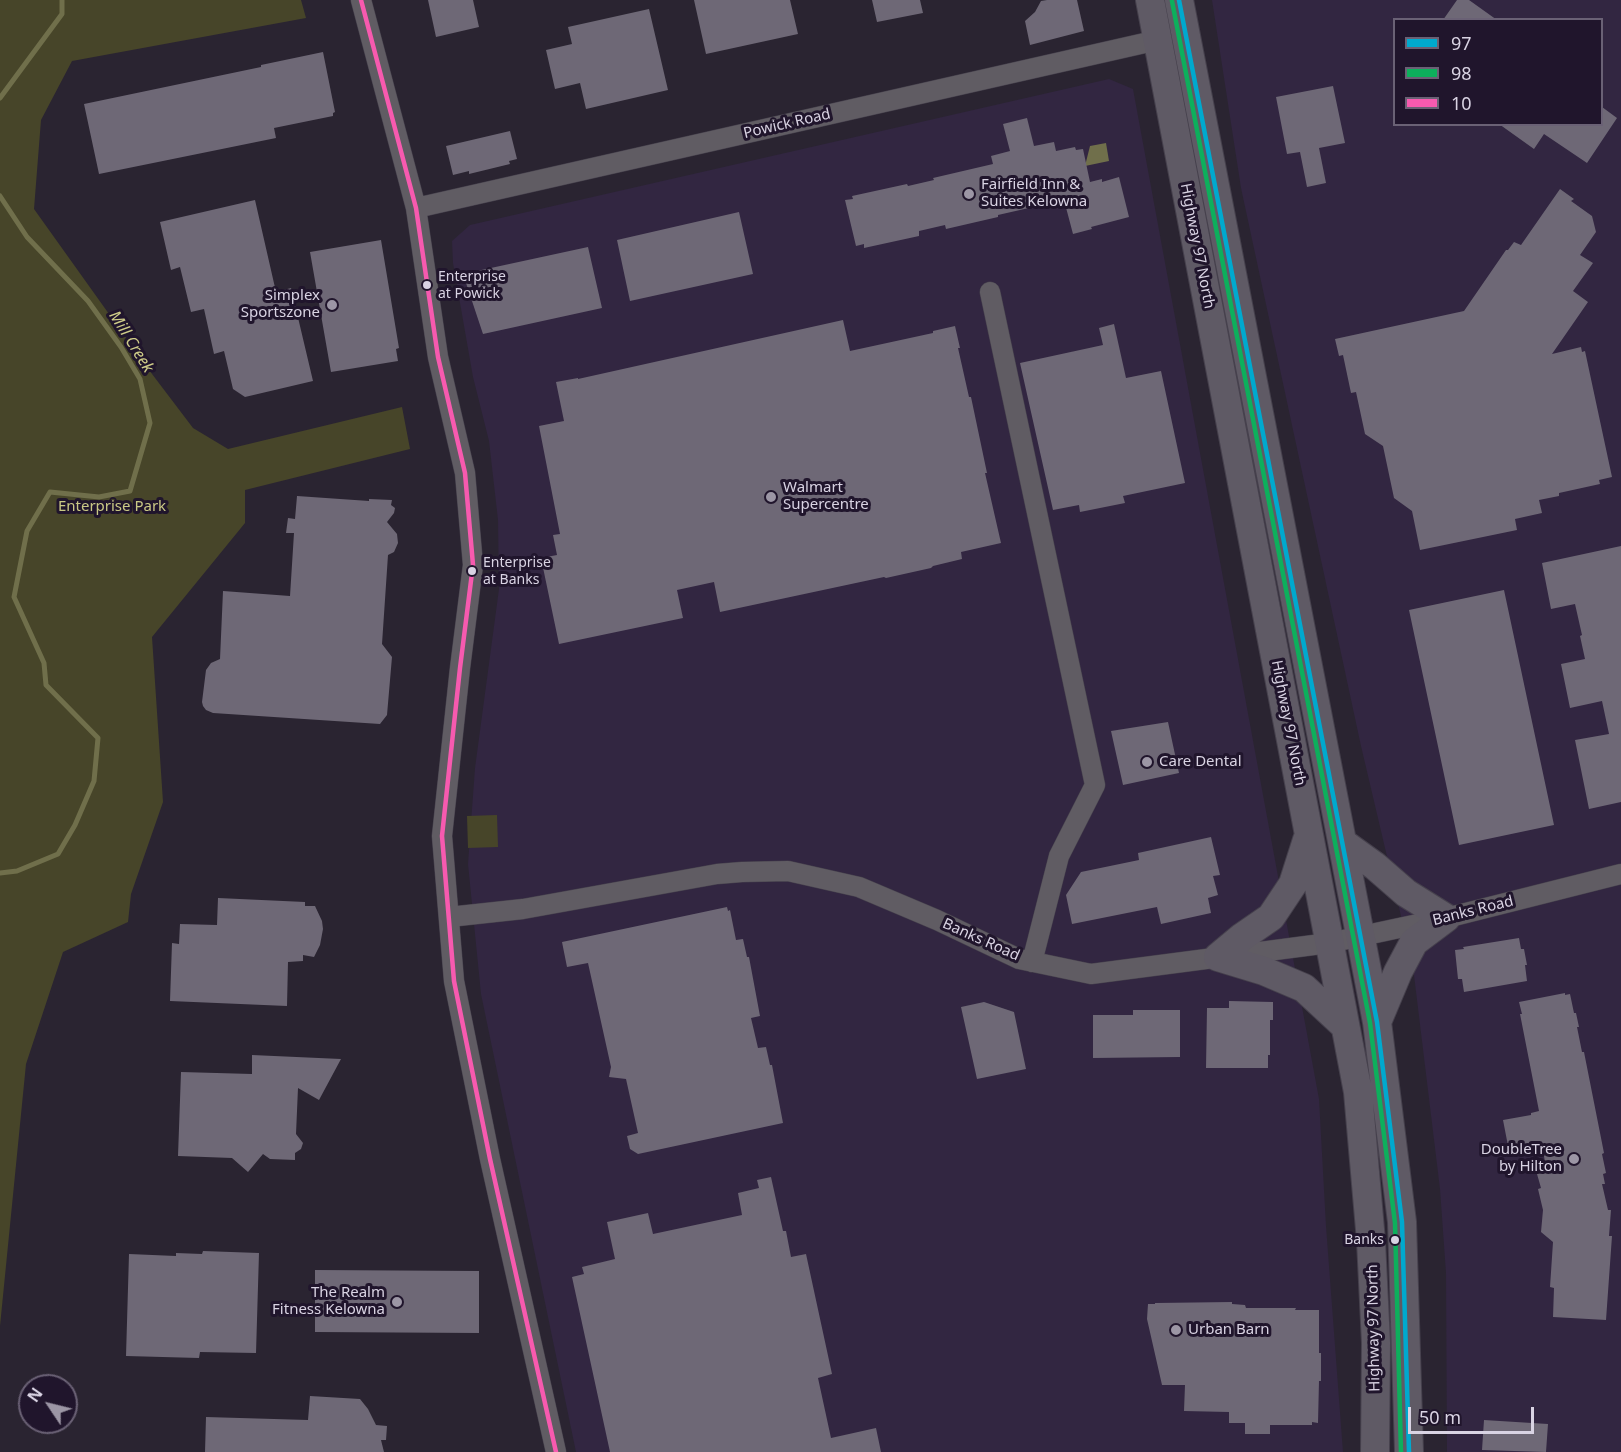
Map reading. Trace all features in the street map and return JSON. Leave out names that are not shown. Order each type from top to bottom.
[{"type":"highway","name":"Highway 97 North","points":[[1150,0],[1358,1092],[1371,1241],[1376,1343],[1375,1452]]},
{"type":"highway","name":"Highway 97 North","points":[[1179,0],[1377,1022],[1402,1222],[1409,1452]]},
{"type":"highway","points":[[1158,40],[1193,73]]},
{"type":"highway","points":[[1218,957],[1271,917],[1293,884],[1309,835]]},
{"type":"highway","points":[[1343,843],[1406,892],[1446,918],[1414,942],[1398,972],[1377,1022]]},
{"type":"highway","points":[[1218,957],[1264,971],[1304,988],[1345,1026]]},
{"type":"street","points":[[361,0],[416,208],[438,357],[465,472],[473,565],[442,836],[454,981],[492,1168],[556,1452]]},
{"type":"street","name":"Powick Road","points":[[416,208],[1158,40]]},
{"type":"street","points":[[990,292],[1095,785],[1059,856],[1032,962]]},
{"type":"street","name":"Banks Road","points":[[449,917],[523,909],[717,874],[788,871],[859,887],[937,920],[1019,959],[1091,974],[1329,943],[1446,918],[1621,874]]},
{"type":"shaded area","points":[[1212,0],[1621,0],[1621,1452],[1447,1452],[1446,1273],[1440,1189],[1413,967],[1361,746],[1241,188]]},
{"type":"shaded area","points":[[1109,79],[1133,89],[1319,1099],[1343,1452],[576,1452],[481,994],[468,864],[475,768],[499,589],[498,520],[489,441],[473,377],[453,263],[452,241],[470,225]]},
{"type":"shaded area","points":[[1106,143],[1109,161],[1085,166],[1090,146]]},
{"type":"green space","name":"Enterprise Park","points":[[0,0],[301,0],[306,18],[72,61],[41,120],[34,209],[193,428],[228,449],[402,407],[410,449],[245,490],[245,523],[152,637],[163,802],[131,894],[128,922],[63,952],[26,1064],[0,1326]]},
{"type":"green space","points":[[497,815],[498,847],[468,848],[467,816]]},
{"type":"building","points":[[428,0],[473,0],[479,27],[436,37]]},
{"type":"building","points":[[694,0],[790,0],[798,34],[706,54]]},
{"type":"building","points":[[872,0],[920,0],[923,13],[877,22]]},
{"type":"building","points":[[1077,0],[1084,31],[1030,45],[1025,21],[1035,12],[1041,1]]},
{"type":"building","points":[[1457,0],[1469,0],[1494,18],[1444,18]]},
{"type":"building","points":[[649,9],[668,90],[586,109],[580,83],[555,89],[546,50],[572,44],[568,27]]},
{"type":"building","points":[[323,52],[335,112],[333,116],[274,128],[276,138],[99,174],[84,104]]},
{"type":"building","points":[[1333,86],[1345,143],[1319,148],[1326,183],[1307,187],[1300,152],[1287,154],[1276,97]]},
{"type":"building","points":[[1603,108],[1617,118],[1587,163],[1544,134],[1534,149],[1502,126],[1603,126]]},
{"type":"building","name":"Fairfield Inn & Suites Kelowna","points":[[1027,118],[1034,146],[1054,142],[1056,151],[1075,147],[1076,150],[1083,149],[1090,182],[1102,179],[1102,182],[1119,177],[1129,217],[1073,234],[1064,200],[946,229],[945,225],[919,231],[919,236],[864,248],[864,244],[856,246],[845,200],[853,199],[852,196],[907,184],[908,186],[993,164],[991,156],[1010,151],[1003,124]]},
{"type":"building","points":[[510,131],[517,159],[509,161],[510,164],[469,174],[469,171],[453,175],[446,146]]},
{"type":"building","points":[[1560,189],[1574,199],[1571,201],[1592,216],[1596,232],[1580,255],[1593,263],[1573,291],[1588,302],[1552,354],[1581,347],[1582,352],[1585,351],[1612,477],[1599,480],[1600,484],[1539,500],[1542,513],[1515,519],[1517,530],[1420,550],[1412,511],[1394,498],[1383,446],[1365,434],[1356,392],[1351,393],[1343,355],[1339,356],[1335,339],[1464,311],[1506,250],[1514,242],[1521,245]]},
{"type":"building","points":[[255,200],[276,292],[291,288],[313,381],[245,397],[233,389],[224,351],[214,354],[204,309],[191,312],[180,267],[171,270],[160,222]]},
{"type":"building","points":[[739,212],[753,274],[630,301],[617,240]]},
{"type":"building","points":[[381,240],[399,348],[396,349],[398,361],[331,372],[310,252]]},
{"type":"building","points":[[588,247],[602,308],[483,334],[463,274]]},
{"type":"building","name":"Walmart Supercentre","points":[[843,320],[850,351],[955,326],[1001,543],[961,552],[962,559],[931,568],[720,612],[714,582],[677,590],[683,618],[559,644],[541,558],[557,555],[553,535],[560,534],[539,426],[564,421],[556,382]]},
{"type":"building","points":[[1114,324],[1126,378],[1161,371],[1185,483],[1123,496],[1125,503],[1080,512],[1079,505],[1053,510],[1020,363],[1103,345],[1099,328]]},
{"type":"building","points":[[297,496],[369,501],[369,499],[392,500],[391,505],[395,508],[387,522],[397,534],[398,543],[394,552],[388,555],[382,644],[392,657],[387,715],[380,724],[213,713],[203,706],[206,670],[211,663],[220,659],[223,591],[290,596],[294,533],[286,533],[288,518],[295,519]]},
{"type":"building","points":[[1621,546],[1621,802],[1589,809],[1575,740],[1609,734],[1602,701],[1570,708],[1561,664],[1585,659],[1580,636],[1582,635],[1575,604],[1551,609],[1542,563]]},
{"type":"building","points":[[1504,590],[1554,825],[1459,845],[1409,610]]},
{"type":"building","name":"Care Dental","points":[[1168,722],[1179,773],[1123,785],[1111,731]]},
{"type":"building","points":[[1211,837],[1220,875],[1213,876],[1218,895],[1208,898],[1211,913],[1161,924],[1157,907],[1072,924],[1066,895],[1081,872],[1139,860],[1138,853]]},
{"type":"building","points":[[218,898],[305,902],[305,906],[315,906],[322,921],[320,945],[314,957],[303,955],[303,961],[288,962],[287,1006],[170,1001],[172,943],[179,944],[180,924],[217,925]]},
{"type":"building","points":[[727,907],[728,911],[730,910],[736,940],[743,939],[747,957],[749,957],[760,1016],[751,1018],[758,1048],[766,1047],[770,1065],[772,1065],[783,1123],[638,1154],[630,1149],[627,1136],[638,1133],[626,1079],[609,1077],[611,1067],[588,963],[567,967],[562,942]]},
{"type":"building","points":[[1519,938],[1527,965],[1525,965],[1527,981],[1464,992],[1462,979],[1458,979],[1455,950]]},
{"type":"building","name":"DoubleTree by Hilton","points":[[1565,993],[1565,995],[1570,994],[1574,1013],[1576,1013],[1604,1153],[1602,1154],[1606,1173],[1603,1174],[1605,1184],[1602,1184],[1608,1210],[1611,1210],[1609,1236],[1612,1236],[1606,1320],[1553,1317],[1554,1288],[1550,1287],[1553,1242],[1541,1232],[1543,1210],[1537,1174],[1547,1172],[1542,1146],[1509,1151],[1503,1120],[1531,1115],[1539,1111],[1519,1002]]},
{"type":"building","points":[[1229,1001],[1273,1002],[1268,1068],[1206,1068],[1207,1008],[1229,1008]]},
{"type":"building","points":[[984,1002],[1014,1012],[1026,1069],[977,1079],[961,1007]]},
{"type":"building","points":[[1133,1010],[1180,1010],[1180,1057],[1093,1058],[1093,1015],[1133,1015]]},
{"type":"building","points":[[252,1055],[341,1059],[319,1100],[298,1088],[296,1134],[303,1143],[301,1149],[295,1153],[295,1160],[270,1159],[263,1154],[248,1172],[232,1158],[178,1156],[181,1072],[252,1074]]},
{"type":"building","points":[[771,1177],[791,1257],[806,1254],[832,1374],[818,1378],[831,1438],[876,1428],[881,1452],[610,1452],[572,1277],[584,1274],[582,1267],[615,1259],[607,1222],[648,1213],[653,1234],[742,1215],[738,1193],[759,1188],[757,1180]]},
{"type":"building","points":[[203,1251],[259,1253],[256,1353],[200,1352],[199,1358],[126,1356],[129,1254],[176,1256],[176,1253],[202,1254]]},
{"type":"building","name":"The Realm Fitness Kelowna","points":[[315,1270],[479,1271],[479,1333],[315,1332]]},
{"type":"building","points":[[1232,1302],[1232,1304],[1245,1305],[1246,1308],[1319,1310],[1321,1381],[1319,1381],[1318,1423],[1270,1425],[1270,1434],[1245,1434],[1245,1423],[1229,1423],[1229,1412],[1184,1411],[1185,1385],[1162,1385],[1147,1319],[1148,1304]]},
{"type":"building","points":[[310,1396],[360,1399],[376,1425],[387,1426],[386,1440],[381,1440],[384,1452],[205,1452],[206,1417],[308,1420]]},
{"type":"building","points":[[1484,1420],[1548,1424],[1546,1452],[1482,1450]]},
{"type":"waterway","name":"Mill Creek","points":[[0,98],[62,14],[62,0]]},
{"type":"waterway","name":"Mill Creek","points":[[0,196],[27,237],[88,301],[121,347],[140,379],[150,423],[130,491],[99,497],[50,492],[27,531],[14,597],[44,663],[46,685],[98,738],[94,781],[75,825],[58,854],[17,871],[0,873]]},
{"type":"transit line","name":"10","points":[[361,0],[416,208],[438,357],[465,473],[473,565],[442,836],[454,981],[490,1159],[556,1452]]},
{"type":"transit line","name":"97","points":[[1179,0],[1377,1022],[1402,1222],[1409,1452]]},
{"type":"transit line","name":"98","points":[[1172,1],[1370,1023],[1395,1223],[1401,1452]]},
{"type":"place","name":"Fairfield Inn & Suites Kelowna","points":[[969,194]]},
{"type":"place","name":"Enterprise at Powick","points":[[427,285]]},
{"type":"place","name":"Simplex Sportszone","points":[[332,305]]},
{"type":"place","name":"Walmart Supercentre","points":[[771,497]]},
{"type":"place","name":"Enterprise at Banks","points":[[472,571]]},
{"type":"place","name":"Care Dental","points":[[1147,762]]},
{"type":"place","name":"DoubleTree by Hilton","points":[[1574,1159]]},
{"type":"place","name":"Banks","points":[[1395,1240]]},
{"type":"place","name":"The Realm Fitness Kelowna","points":[[397,1302]]},
{"type":"place","name":"Urban Barn","points":[[1176,1330]]}]
